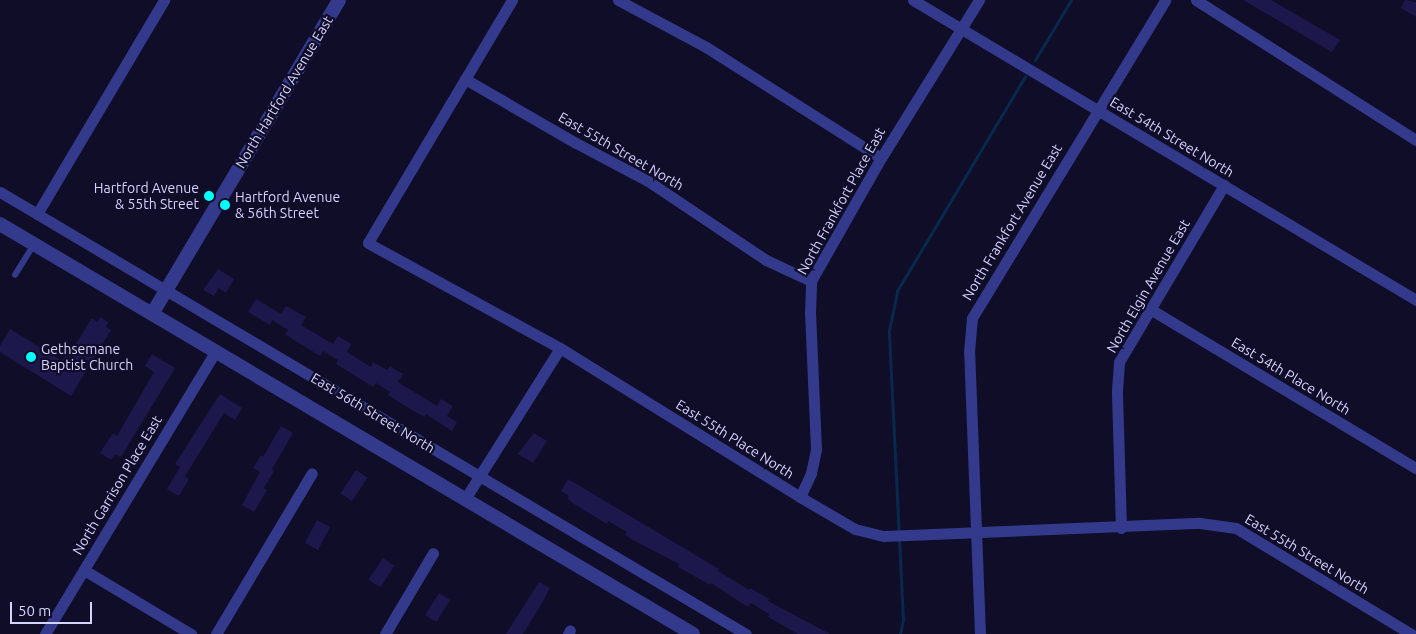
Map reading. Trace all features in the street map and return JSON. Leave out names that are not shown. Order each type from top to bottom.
[{"type":"street","points":[[37,214],[164,0]]},
{"type":"street","name":"North Hartford Avenue East","points":[[152,314],[339,0]]},
{"type":"street","points":[[465,79],[512,0]]},
{"type":"street","points":[[618,0],[706,46],[881,158]]},
{"type":"street","name":"East 54th Street North","points":[[913,0],[1416,300]]},
{"type":"street","name":"North Frankfort Place East","points":[[800,497],[811,473],[816,449],[810,314],[811,281],[881,158],[979,0]]},
{"type":"street","name":"North Frankfort Avenue East","points":[[980,634],[968,352],[972,318],[1165,0]]},
{"type":"street","points":[[1196,0],[1416,140]]},
{"type":"street","name":"East 55th Place North","points":[[465,79],[368,243],[560,348],[855,529],[884,536],[976,531],[1121,528]]},
{"type":"street","name":"East 55th Street North","points":[[465,79],[576,143],[648,181],[766,260],[811,281]]},
{"type":"street","name":"North Elgin Avenue East","points":[[1121,528],[1117,391],[1119,362],[1224,185]]},
{"type":"street","name":"East 56th Street North","points":[[0,192],[746,634]]},
{"type":"street","name":"East 56th Street North","points":[[0,224],[693,634]]},
{"type":"street","name":"East 54th Place North","points":[[1150,309],[1416,468]]},
{"type":"street","points":[[465,499],[560,348]]},
{"type":"street","name":"North Garrison Place East","points":[[45,634],[216,351]]},
{"type":"street","points":[[216,634],[312,473]]},
{"type":"street","name":"East 55th Street North","points":[[1121,528],[1200,523],[1236,528],[1411,634]]},
{"type":"street","points":[[385,634],[433,553]]},
{"type":"street","points":[[84,570],[191,634]]},
{"type":"lane","points":[[14,275],[34,245]]},
{"type":"building","points":[[1243,0],[1271,0],[1340,40],[1332,52]]},
{"type":"building","points":[[1405,0],[1416,2],[1416,17],[1401,8]]},
{"type":"building","points":[[218,269],[234,279],[226,293],[219,288],[214,296],[203,290]]},
{"type":"building","points":[[256,299],[281,314],[286,306],[306,317],[301,325],[333,344],[338,336],[351,344],[347,352],[371,367],[373,362],[387,370],[390,366],[403,374],[398,382],[437,406],[441,399],[453,406],[447,416],[457,422],[452,431],[426,414],[424,417],[402,404],[388,395],[390,392],[376,383],[373,387],[336,364],[338,360],[323,351],[320,356],[285,334],[288,330],[272,320],[270,325],[248,312]]},
{"type":"building","name":"Gethsemane Baptist Church","points":[[100,317],[108,322],[106,327],[111,330],[71,396],[0,352],[0,346],[10,329],[62,361],[71,345],[74,347],[92,318],[97,322]]},
{"type":"building","points":[[152,354],[175,368],[121,457],[115,454],[111,460],[100,453],[113,433],[117,436],[154,372],[145,366]]},
{"type":"building","points":[[220,394],[242,408],[235,420],[224,413],[185,476],[189,479],[179,496],[167,489],[180,467],[175,464]]},
{"type":"building","points":[[281,426],[293,433],[272,469],[274,471],[264,488],[267,490],[254,512],[242,505],[260,472],[253,468],[261,455],[263,457]]},
{"type":"building","points":[[534,433],[547,441],[533,463],[518,454]]},
{"type":"building","points":[[356,470],[368,478],[352,501],[340,493]]},
{"type":"building","points":[[568,479],[719,569],[718,571],[749,590],[750,588],[769,599],[768,601],[830,634],[798,634],[768,617],[769,614],[751,603],[748,607],[711,583],[710,585],[678,567],[679,564],[625,535],[627,532],[608,521],[607,524],[574,504],[567,498],[569,496],[561,491]]},
{"type":"building","points":[[317,520],[330,527],[318,550],[305,543]]},
{"type":"building","points":[[383,558],[395,566],[380,587],[368,580]]},
{"type":"building","points":[[539,582],[550,588],[523,634],[506,634]]},
{"type":"building","points":[[439,593],[450,600],[436,622],[425,615]]},
{"type":"waterway","points":[[1035,60],[1071,0]]},
{"type":"waterway","points":[[900,634],[903,620],[889,330],[897,291],[1025,76]]},
{"type":"place","name":"Hartford Avenue & 55th Street","points":[[209,196]]},
{"type":"place","name":"Hartford Avenue & 56th Street","points":[[225,205]]},
{"type":"place","name":"Gethsemane Baptist Church","points":[[31,357]]}]
